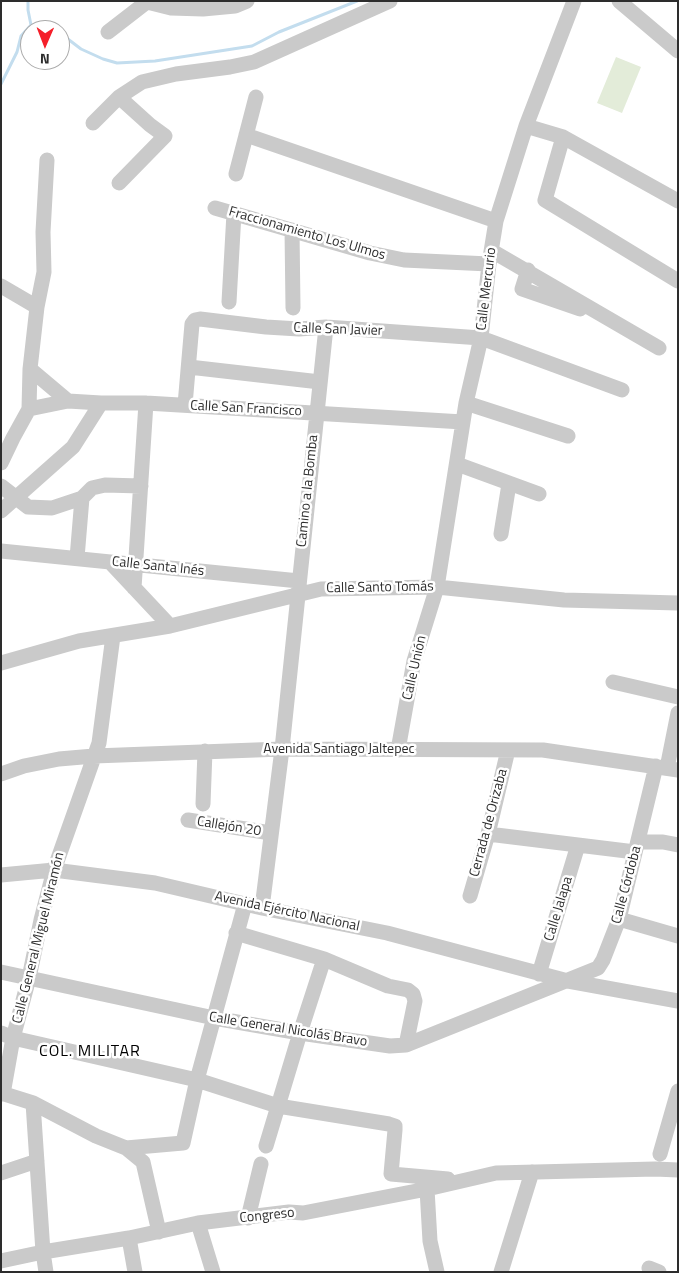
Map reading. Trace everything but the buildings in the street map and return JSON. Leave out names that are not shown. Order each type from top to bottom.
[{"type":"street","points":[[108,32],[148,2],[171,8],[203,9],[235,6],[247,1]]},
{"type":"street","points":[[93,123],[118,97],[142,82],[176,74],[254,62],[390,1]]},
{"type":"street","name":"Calle Mercurio","points":[[437,587],[466,403],[481,338],[496,221],[526,126],[574,1]]},
{"type":"street","points":[[619,1],[678,51]]},
{"type":"street","points":[[118,97],[150,125],[166,136],[119,183]]},
{"type":"street","points":[[236,174],[256,97]]},
{"type":"street","points":[[526,126],[555,135],[678,201]]},
{"type":"street","points":[[555,135],[545,200],[678,280]]},
{"type":"street","points":[[246,136],[496,221]]},
{"type":"street","points":[[1,463],[29,409],[30,369],[37,308],[44,272],[43,232],[47,160]]},
{"type":"street","name":"Fraccionamiento Los Ulmos","points":[[215,208],[370,253],[404,260],[490,257]]},
{"type":"street","points":[[229,302],[234,214]]},
{"type":"street","points":[[292,230],[293,308]]},
{"type":"street","points":[[490,257],[528,270],[659,348]]},
{"type":"street","points":[[528,270],[522,289],[609,318]]},
{"type":"street","points":[[1,286],[37,308]]},
{"type":"street","name":"Calle San Javier","points":[[188,367],[192,324],[195,320],[200,319],[299,328],[326,327],[481,338],[622,390]]},
{"type":"street","name":"Camino a la Bomba","points":[[262,908],[282,749],[326,327]]},
{"type":"street","points":[[184,405],[188,367],[320,382]]},
{"type":"street","points":[[30,369],[68,401]]},
{"type":"street","name":"Calle San Francisco","points":[[29,409],[68,401],[146,403],[463,422]]},
{"type":"street","points":[[1,510],[73,447],[101,403]]},
{"type":"street","points":[[134,588],[146,403]]},
{"type":"street","points":[[466,403],[568,436]]},
{"type":"street","points":[[456,464],[539,494]]},
{"type":"street","points":[[501,534],[509,484]]},
{"type":"street","points":[[1,486],[28,507],[52,508],[82,498],[92,488],[105,485],[140,486]]},
{"type":"street","points":[[77,558],[82,498]]},
{"type":"street","name":"Calle Santa Inés","points":[[1,551],[136,564],[298,588]]},
{"type":"street","points":[[110,562],[170,626]]},
{"type":"street","name":"Calle Santo Tomás","points":[[1,663],[79,641],[170,626],[298,588],[437,587],[564,600],[678,603]]},
{"type":"street","name":"Calle Unión","points":[[398,750],[414,661],[437,587]]},
{"type":"street","name":"Calle General Miguel Miramón","points":[[2,1094],[7,1036],[29,978],[40,920],[54,870],[98,743],[113,636]]},
{"type":"street","points":[[613,682],[678,697]]},
{"type":"street","name":"Calle Córdoba","points":[[568,981],[598,968],[620,919],[637,847],[667,768],[678,712]]},
{"type":"street","name":"Avenida Santiago Jaltepec","points":[[1,774],[24,766],[59,759],[282,749],[543,750],[667,768]]},
{"type":"street","name":"Cerrada de Orizaba","points":[[470,896],[488,834],[508,750]]},
{"type":"street","points":[[203,804],[205,752]]},
{"type":"street","name":"Callejón 20","points":[[188,820],[271,833]]},
{"type":"street","points":[[488,834],[578,845],[637,847],[663,842],[678,845]]},
{"type":"street","name":"Calle Jalapa","points":[[539,974],[578,845]]},
{"type":"street","name":"Avenida Ejército Nacional","points":[[1,874],[54,870],[155,883],[262,908],[387,932],[568,981],[678,1001]]},
{"type":"street","points":[[126,1148],[183,1144],[197,1080],[245,904]]},
{"type":"street","points":[[620,919],[678,936]]},
{"type":"street","points":[[236,933],[324,959],[388,986],[408,990],[413,994],[415,1001],[406,1045]]},
{"type":"street","points":[[266,1146],[324,959]]},
{"type":"street","name":"Calle General Nicolás Bravo","points":[[1,972],[214,1018],[390,1046],[406,1045],[568,981]]},
{"type":"street","points":[[7,1036],[197,1080],[278,1106],[395,1126],[391,1174],[461,1180]]},
{"type":"street","points":[[660,1154],[678,1092]]},
{"type":"street","points":[[2,1094],[33,1103],[96,1136],[126,1148],[143,1162],[159,1232]]},
{"type":"street","points":[[33,1103],[46,1272]]},
{"type":"street","points":[[1,1173],[37,1161]]},
{"type":"street","points":[[248,1218],[260,1164]]},
{"type":"street","name":"Congreso","points":[[1,1261],[129,1238],[198,1223],[290,1212],[304,1213],[427,1189],[496,1172],[678,1170]]},
{"type":"street","points":[[502,1272],[532,1172]]},
{"type":"street","points":[[427,1189],[430,1241],[437,1272]]},
{"type":"street","points":[[198,1223],[213,1272]]},
{"type":"street","points":[[129,1238],[135,1272]]},
{"type":"green space","points":[[616,57],[641,67],[622,113],[597,103]]},
{"type":"waterway","points":[[28,1],[30,20]]},
{"type":"waterway","points":[[70,41],[81,49],[117,63],[155,61],[252,46],[279,32],[357,1]]},
{"type":"waterway","points":[[1,84],[17,52],[20,40]]},
{"type":"district","name":"COL. MILITAR","points":[[90,1052]]}]
